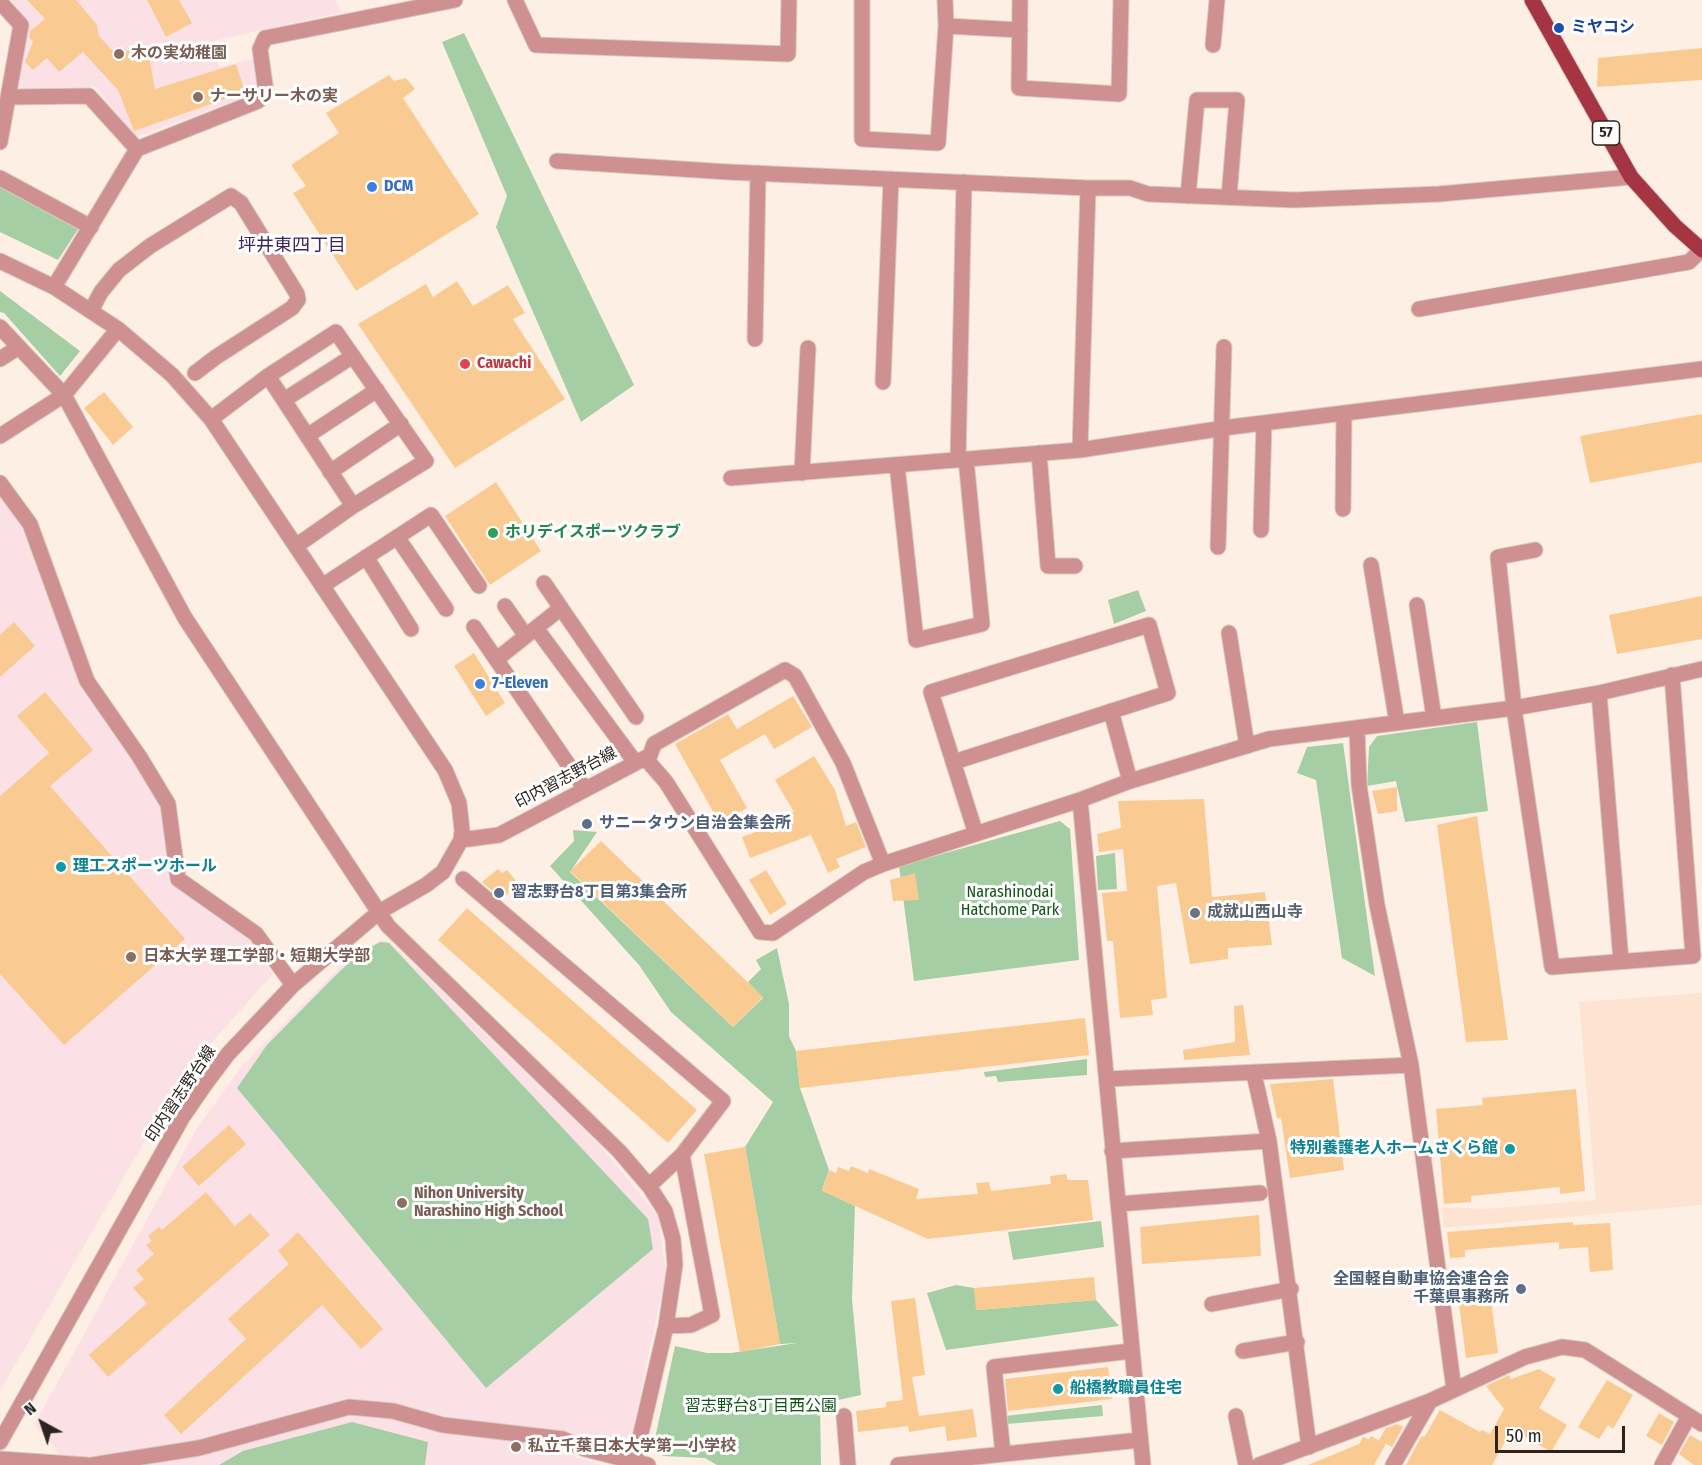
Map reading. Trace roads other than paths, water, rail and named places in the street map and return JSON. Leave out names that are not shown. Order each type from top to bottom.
[{"type":"main road","name":"57","points":[[1532,0],[1631,177],[1675,226],[1702,250]]},
{"type":"street","points":[[54,287],[137,149],[258,101],[266,92],[260,49],[266,38],[421,4],[455,0]]},
{"type":"street","points":[[515,0],[536,45],[788,54],[789,0]]},
{"type":"street","points":[[862,0],[862,138],[938,143],[945,0]]},
{"type":"street","points":[[1020,0],[1019,88],[1119,94],[1121,0]]},
{"type":"street","points":[[1213,45],[1217,0]]},
{"type":"street","points":[[0,2],[21,25],[10,97],[0,142]]},
{"type":"street","points":[[945,26],[1020,30]]},
{"type":"street","points":[[10,97],[89,96],[137,149]]},
{"type":"street","points":[[1188,196],[1197,100],[1236,100],[1229,197]]},
{"type":"street","points":[[557,161],[758,173],[1130,188],[1148,194],[1294,200],[1439,194],[1631,177]]},
{"type":"street","points":[[754,339],[758,173]]},
{"type":"street","points":[[0,178],[91,227]]},
{"type":"street","points":[[883,382],[891,179]]},
{"type":"street","points":[[897,465],[916,640],[982,624],[962,459],[964,182]]},
{"type":"street","points":[[1080,450],[1088,188]]},
{"type":"street","points":[[92,309],[100,292],[119,270],[150,246],[231,196],[241,203],[297,294],[297,300],[292,308],[195,373]]},
{"type":"street","points":[[1419,309],[1689,262],[1702,250]]},
{"type":"street","points":[[0,261],[54,287],[92,309],[172,375],[211,419],[445,770],[459,803],[461,840]]},
{"type":"street","points":[[0,327],[64,395],[185,618],[388,926],[619,1151],[649,1186],[665,1211],[673,1239],[675,1265],[641,1464],[585,1449],[563,1439],[443,1425],[393,1411],[350,1407],[199,1448],[92,1465]]},
{"type":"street","points":[[0,436],[64,395],[118,329]]},
{"type":"street","points":[[211,419],[268,376],[336,332],[426,461],[353,506],[296,546]]},
{"type":"street","points":[[0,359],[19,347]]},
{"type":"street","points":[[1218,547],[1224,347]]},
{"type":"street","points":[[802,473],[808,348]]},
{"type":"street","points":[[284,400],[353,356]]},
{"type":"street","points":[[731,478],[1080,450],[1264,423],[1702,369]]},
{"type":"street","points":[[268,376],[353,506]]},
{"type":"street","points":[[307,436],[377,390]]},
{"type":"street","points":[[1343,509],[1344,414]]},
{"type":"street","points":[[1262,530],[1264,423]]},
{"type":"street","points":[[330,472],[401,424]]},
{"type":"street","points":[[1039,453],[1048,566],[1075,566]]},
{"type":"street","points":[[0,483],[30,524],[87,681],[139,756],[168,804],[178,879],[256,934],[293,985]]},
{"type":"street","points":[[322,586],[431,515],[479,586]]},
{"type":"street","points":[[397,537],[446,609]]},
{"type":"street","points":[[1535,550],[1498,557],[1514,708],[1552,967],[1693,956],[1672,675]]},
{"type":"street","points":[[366,557],[411,629]]},
{"type":"street","points":[[1371,565],[1397,723]]},
{"type":"street","points":[[544,583],[636,717]]},
{"type":"street","points":[[1418,605],[1434,718]]},
{"type":"street","points":[[505,606],[531,632],[642,761],[666,782],[760,932],[773,933],[864,872],[884,864],[1130,782],[1269,739],[1514,708],[1599,693],[1702,669]]},
{"type":"street","points":[[497,659],[561,608]]},
{"type":"street","points":[[954,762],[1168,693],[1149,625],[931,692],[976,834]]},
{"type":"street","points":[[474,627],[585,789]]},
{"type":"street","points":[[1229,633],[1247,746]]},
{"type":"street","points":[[642,761],[654,744],[785,670],[795,676],[843,763],[884,864]]},
{"type":"street","points":[[1599,693],[1621,961]]},
{"type":"street","points":[[1111,711],[1130,782]]},
{"type":"street","points":[[1357,728],[1359,786],[1377,905],[1411,1065],[1454,1390]]},
{"type":"street","name":"印内習志野台線","points":[[0,1443],[182,1118],[228,1054],[293,985],[379,912],[426,885],[443,872],[461,840],[499,835],[642,761]]},
{"type":"street","points":[[1080,800],[1143,1465]]},
{"type":"street","points":[[463,879],[723,1101],[681,1155],[649,1186]]},
{"type":"street","points":[[1107,1079],[1411,1065]]},
{"type":"street","points":[[1254,1074],[1269,1141],[1291,1289],[1309,1447]]},
{"type":"street","points":[[1112,1151],[1269,1141]]},
{"type":"street","points":[[666,1326],[691,1325],[712,1315],[681,1155]]},
{"type":"street","points":[[1118,1204],[1260,1193]]},
{"type":"street","points":[[1212,1304],[1291,1289]]},
{"type":"street","points":[[1243,1350],[1297,1342]]},
{"type":"street","points":[[1259,1465],[1430,1401],[1525,1357],[1562,1347],[1585,1350],[1695,1420],[1662,1465]]},
{"type":"street","points":[[1003,1454],[994,1367],[1131,1351]]},
{"type":"street","points":[[1393,1465],[1430,1401]]},
{"type":"street","points":[[844,1416],[848,1465]]},
{"type":"street","points":[[1236,1416],[1246,1465]]},
{"type":"street","points":[[898,1465],[1140,1440]]},
{"type":"street","points":[[0,1459],[87,1465]]},
{"type":"place","name":"ミヤコシ","points":[[1559,28]]},
{"type":"place","name":"木の実幼稚園","points":[[119,54]]},
{"type":"place","name":"ナーサリー木の実","points":[[198,97]]},
{"type":"place","name":"DCM","points":[[372,187]]},
{"type":"place","name":"Cawachi","points":[[465,364]]},
{"type":"place","name":"ホリデイスポーツクラブ","points":[[493,533]]},
{"type":"place","name":"7-Eleven","points":[[480,684]]},
{"type":"place","name":"サニータウン自治会集会所","points":[[587,824]]},
{"type":"place","name":"理工スポーツホール","points":[[61,867]]},
{"type":"place","name":"習志野台8丁目第3集会所","points":[[499,893]]},
{"type":"place","name":"成就山西山寺","points":[[1195,913]]},
{"type":"place","name":"日本大学 理工学部・短期大学部","points":[[131,957]]},
{"type":"place","name":"特別養護老人ホームさくら館","points":[[1510,1149]]},
{"type":"place","name":"Nihon University Narashino High School","points":[[402,1203]]},
{"type":"place","name":"全国軽自動車協会連合会 千葉県事務所","points":[[1521,1289]]},
{"type":"place","name":"船橋教職員住宅","points":[[1058,1389]]},
{"type":"place","name":"私立千葉日本大学第一小学校","points":[[516,1447]]},
{"type":"district","name":"坪井東四丁目","points":[[292,246]]},
{"type":"park label","name":"Narashinodai Hatchome Park","points":[[1010,902]]},
{"type":"park label","name":"習志野台8丁目西公園","points":[[761,1407]]}]
